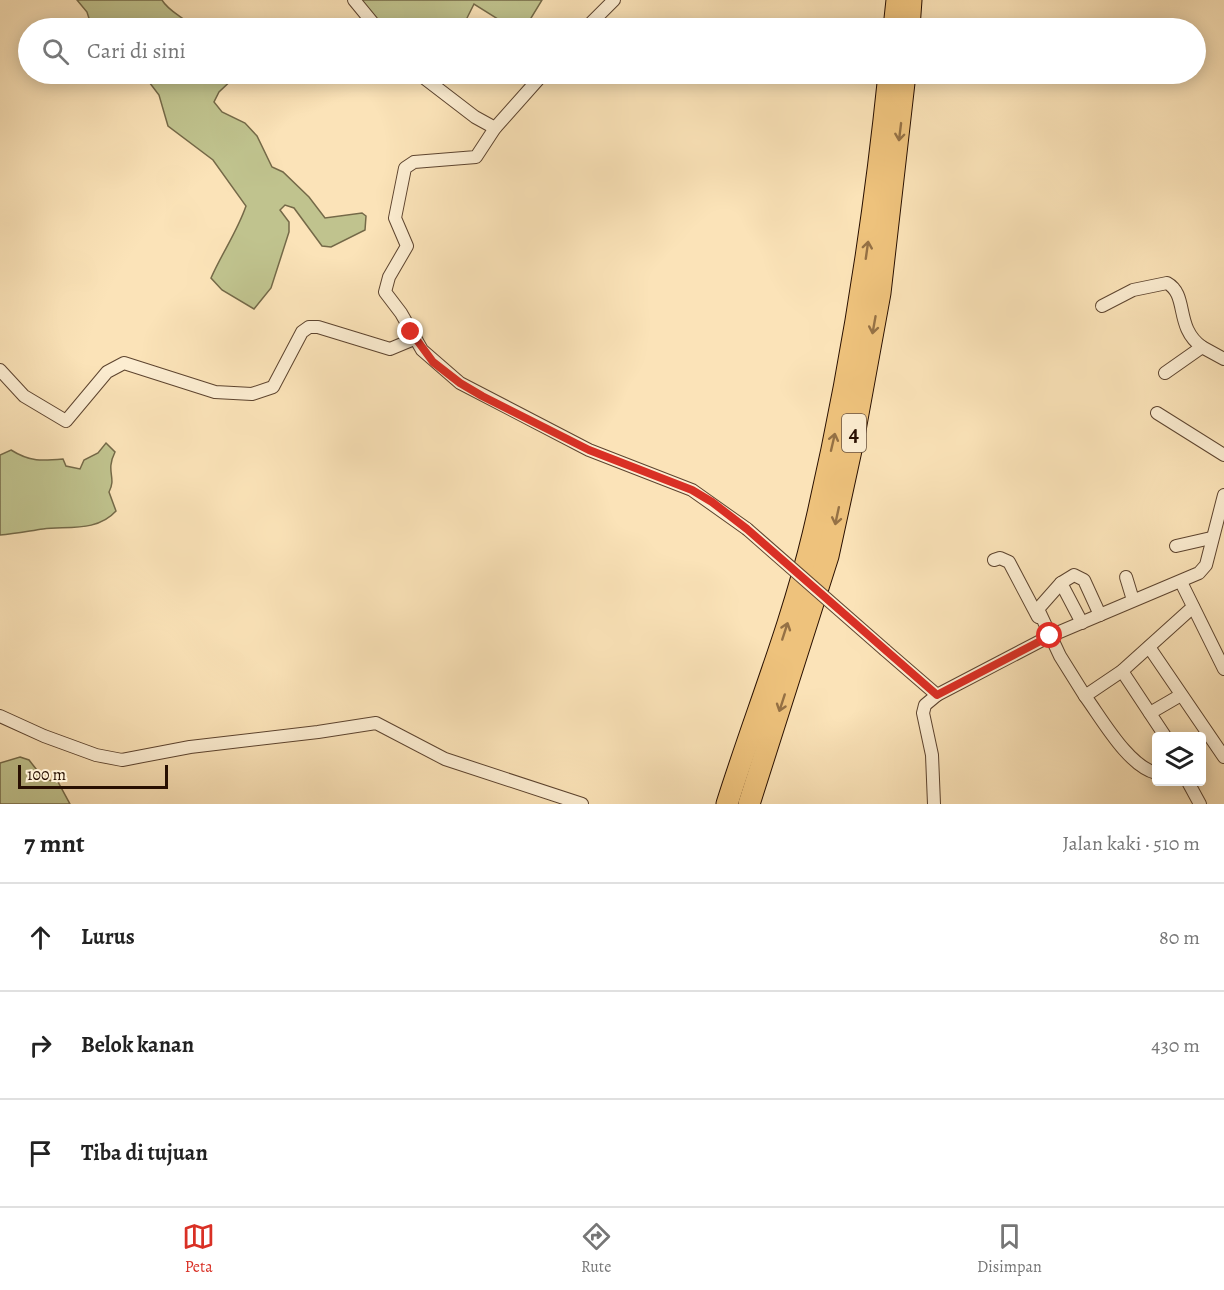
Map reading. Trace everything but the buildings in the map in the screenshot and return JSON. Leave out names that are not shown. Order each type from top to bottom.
[{"type":"highway","points":[[895,18],[897,0]]},
{"type":"highway","points":[[910,18],[912,0]]},
{"type":"highway","name":"4","points":[[728,804],[788,622],[813,537],[856,324],[888,84]]},
{"type":"highway","name":"4","points":[[749,804],[828,556],[848,464],[880,293],[904,84]]},
{"type":"street","points":[[354,0],[368,18]]},
{"type":"street","points":[[596,18],[614,0]]},
{"type":"street","points":[[432,84],[476,117],[495,128]]},
{"type":"street","points":[[534,84],[495,128],[483,150],[473,159],[414,162],[405,168],[395,218],[406,246],[385,289],[414,339],[448,375],[482,396],[589,450],[692,490],[747,529],[937,695]]},
{"type":"street","points":[[1102,306],[1133,290],[1167,283],[1179,295],[1184,328],[1202,347],[1224,359]]},
{"type":"street","points":[[0,370],[24,396],[66,421],[107,372],[118,364],[134,365],[215,392],[252,394],[273,387],[302,332],[309,327],[318,327],[392,350],[414,339]]},
{"type":"street","points":[[1165,373],[1202,347]]},
{"type":"street","points":[[1157,413],[1224,455]]},
{"type":"street","points":[[934,804],[932,755],[923,713],[925,705],[937,695],[1051,636],[1204,570],[1224,495]]},
{"type":"street","points":[[1176,546],[1211,538]]},
{"type":"street","points":[[994,560],[1000,558],[1009,562],[1051,636]]},
{"type":"street","points":[[1100,615],[1080,576],[1074,575],[1061,584],[1038,609],[1060,656],[1085,696],[1131,756],[1140,765],[1152,771]]},
{"type":"street","points":[[1126,577],[1133,600]]},
{"type":"street","points":[[1180,582],[1219,648],[1224,669]]},
{"type":"street","points":[[1061,584],[1082,623]]},
{"type":"street","points":[[1085,696],[1122,671],[1193,607]]},
{"type":"street","points":[[1149,647],[1224,757]]},
{"type":"street","points":[[1122,671],[1163,732]]},
{"type":"street","points":[[1150,713],[1181,695]]},
{"type":"street","points":[[0,716],[96,755],[122,760],[190,747],[376,723],[445,759],[582,804]]},
{"type":"street","points":[[1190,786],[1200,804]]},
{"type":"green space","points":[[77,0],[162,0],[182,18],[89,18]]},
{"type":"green space","points":[[360,0],[542,0],[531,18],[496,18],[474,4],[467,18],[375,18]]},
{"type":"green space","points":[[151,84],[227,84],[219,92],[214,102],[222,112],[245,123],[257,136],[272,167],[283,172],[309,197],[325,218],[362,213],[366,216],[365,230],[331,247],[322,246],[294,208],[285,205],[280,210],[289,222],[289,232],[271,288],[254,309],[222,290],[211,278],[246,206],[213,160],[168,126],[159,95]]},
{"type":"green space","points":[[106,443],[115,452],[111,465],[112,482],[109,492],[116,511],[108,518],[82,527],[0,535],[0,455],[11,450],[36,460],[63,459],[66,466],[80,469],[84,460],[98,453]]},
{"type":"green space","points":[[20,757],[29,760],[44,779],[58,782],[70,804],[0,804],[0,763]]},
{"type":"route","points":[[411,332],[433,362],[448,375],[482,396],[589,450],[692,490],[712,502],[747,529],[937,695],[1050,636]]}]
